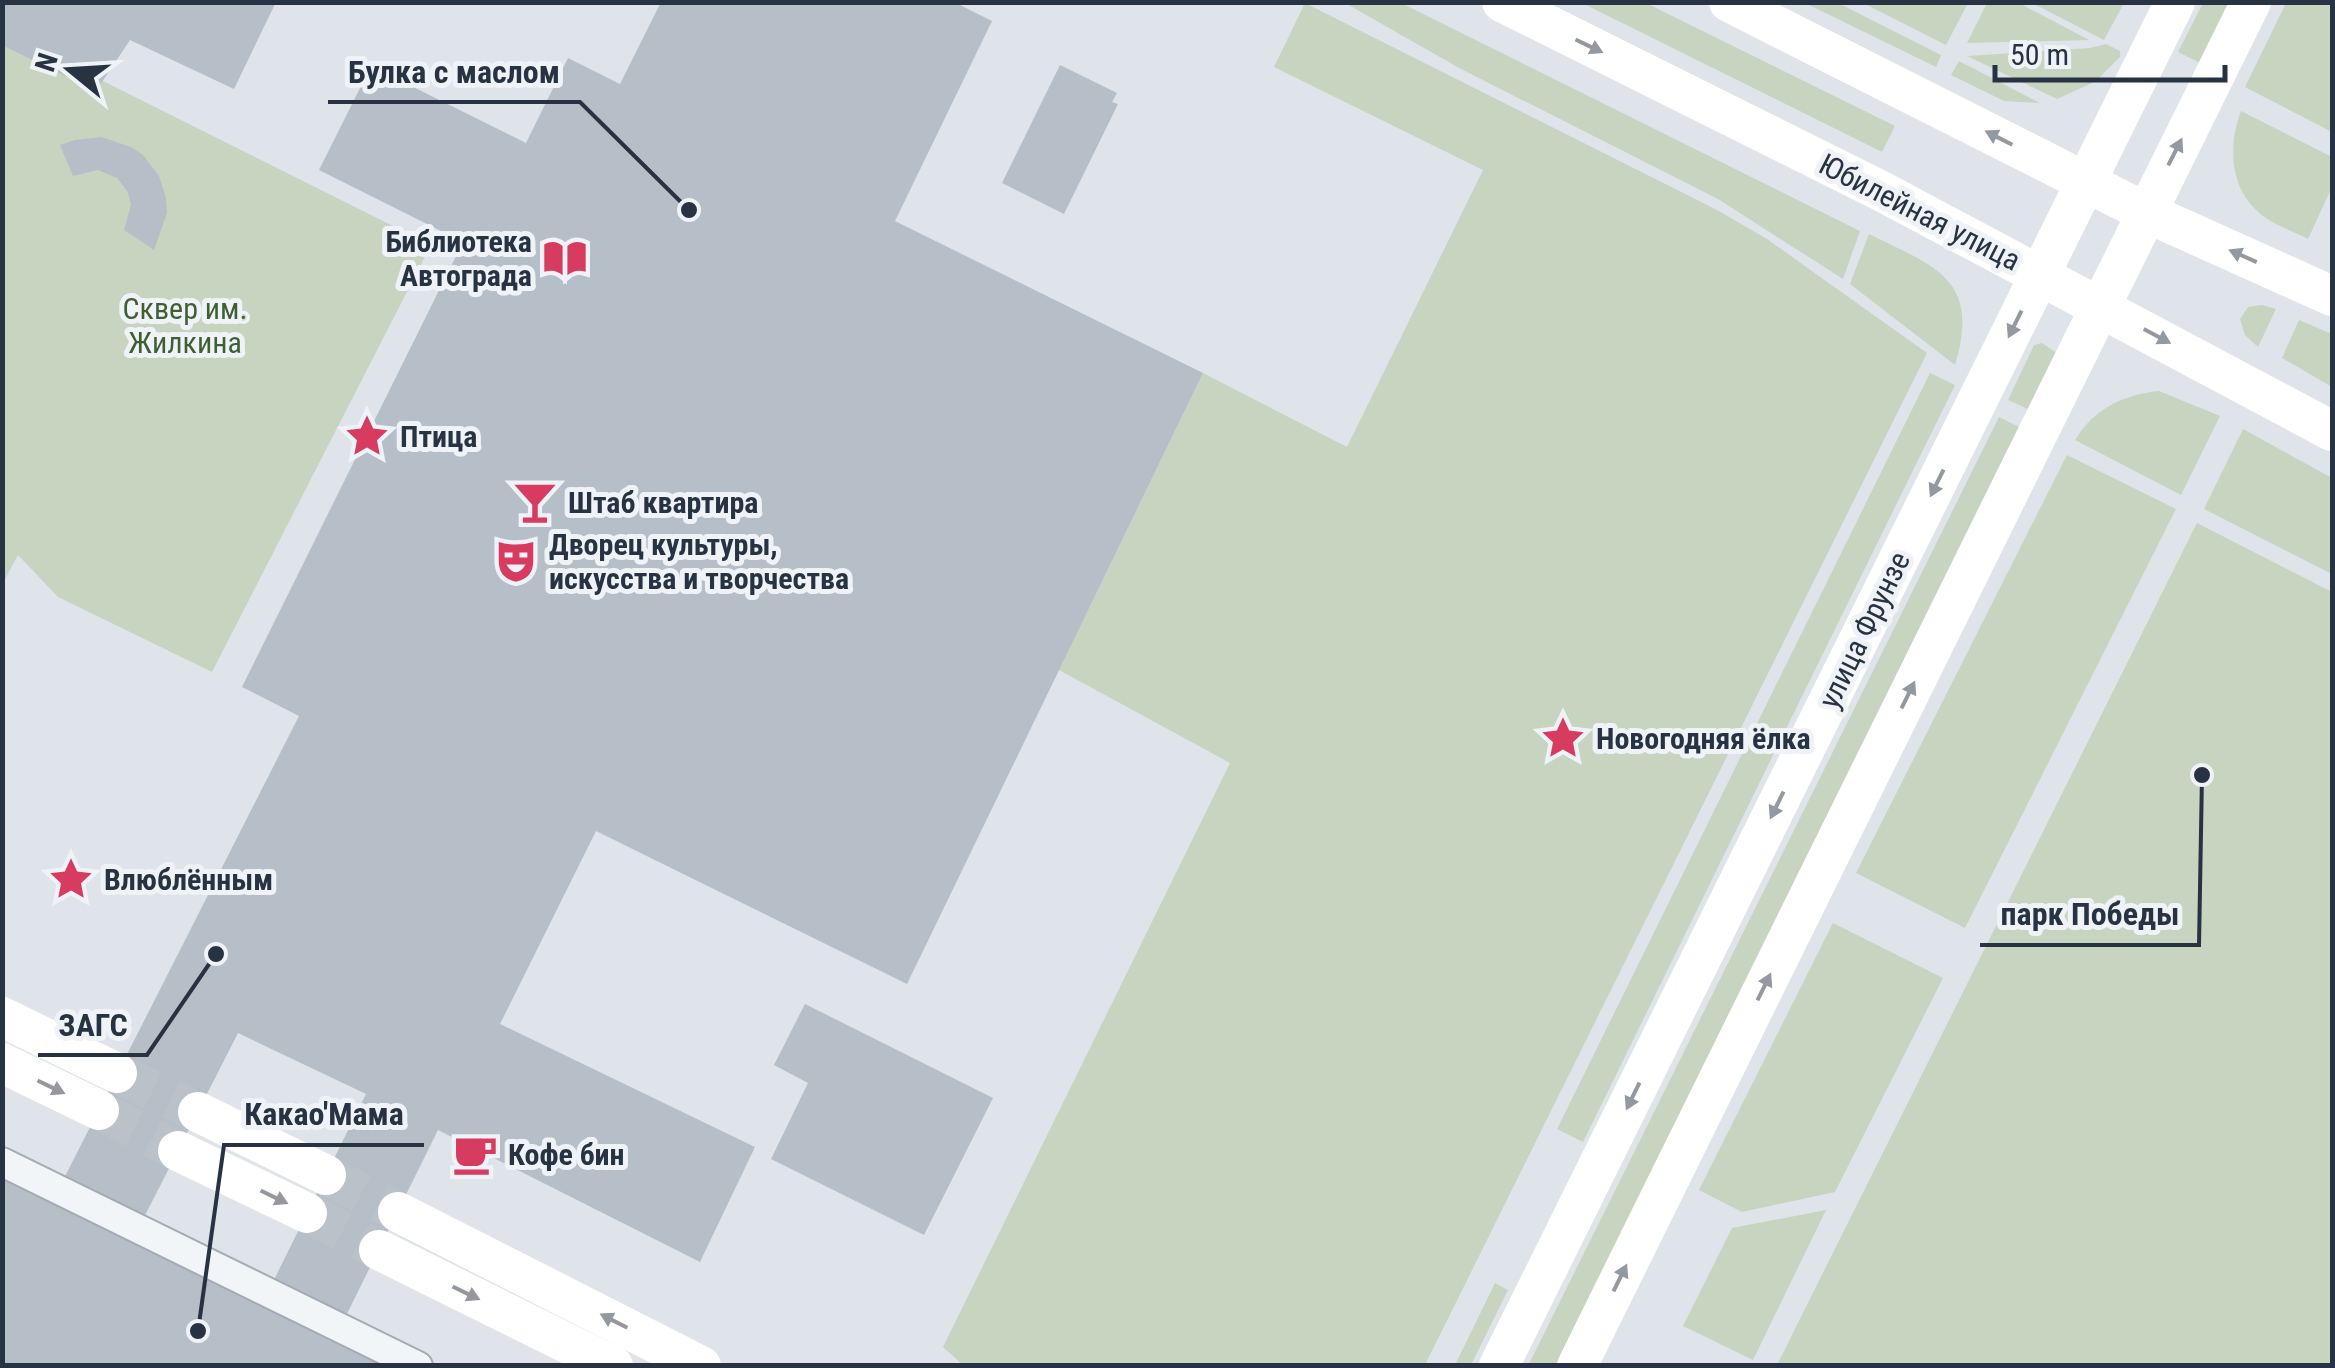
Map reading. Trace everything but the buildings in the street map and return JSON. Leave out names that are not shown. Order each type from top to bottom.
[{"type":"main road","name":"Юбилейная улица","points":[[1502,2],[2040,274],[2332,432]]},
{"type":"main road","points":[[1729,2],[2145,212],[2332,296]]},
{"type":"main road","name":"улица Фрунзе","points":[[1499,1366],[2176,2]]},
{"type":"main road","points":[[1577,1366],[2251,2]]},
{"type":"main road","points":[[2,1017],[117,1073]]},
{"type":"main road","points":[[2,1063],[99,1110]]},
{"type":"main road","points":[[198,1112],[326,1175]]},
{"type":"main road","points":[[178,1150],[307,1213]]},
{"type":"main road","points":[[398,1212],[701,1366]]},
{"type":"main road","points":[[379,1250],[613,1366]]},
{"type":"street","points":[[2,1162],[418,1366]]},
{"type":"green space","points":[[2123,2],[2124,3],[2104,40],[2032,3]]},
{"type":"green space","points":[[1305,3],[1719,211],[1767,239],[1927,353],[1425,1365],[964,1366],[943,1347],[1230,763],[1059,670],[1203,373],[1347,447],[1483,170],[1274,67]]},
{"type":"green space","points":[[1345,3],[1401,3],[1860,231],[1843,279],[1718,199],[1461,69]]},
{"type":"green space","points":[[1582,3],[1646,3],[1895,126],[1882,152]]},
{"type":"green space","points":[[1805,3],[1838,3],[1941,55],[1936,67]]},
{"type":"green space","points":[[1863,3],[1968,3],[1946,45]]},
{"type":"green space","points":[[1987,3],[2019,3],[2089,40],[1967,43]]},
{"type":"green space","points":[[2203,3],[2230,3],[2200,63],[2178,52]]},
{"type":"green space","points":[[2286,3],[2332,3],[2332,132],[2245,87]]},
{"type":"green space","name":"Сквер им. Жилкина","points":[[3,31],[431,245],[212,672],[58,597],[18,555],[3,583]]},
{"type":"green space","points":[[2106,44],[2120,51],[2120,57],[2096,81],[2057,99],[1967,56],[2090,48]]},
{"type":"green space","points":[[1959,61],[2040,103],[2004,101],[1951,75]]},
{"type":"green space","points":[[2241,111],[2332,157],[2332,187],[2308,239],[2260,213],[2240,187],[2233,149]]},
{"type":"green space","points":[[1869,234],[1932,267],[1957,294],[1962,312],[1955,365],[1850,284]]},
{"type":"green space","points":[[2248,307],[2276,309],[2258,347],[2245,335],[2240,319]]},
{"type":"green space","points":[[2299,320],[2332,334],[2332,387],[2282,358]]},
{"type":"green space","points":[[2042,343],[2055,352],[2057,360],[2032,411],[2008,400],[2034,345]]},
{"type":"green space","points":[[1930,373],[1955,385],[1583,1142],[1557,1129]]},
{"type":"green space","points":[[2159,391],[2220,416],[2181,495],[2075,440],[2110,405]]},
{"type":"green space","points":[[1999,417],[2023,429],[1556,1365],[1528,1366]]},
{"type":"green space","points":[[2243,429],[2332,478],[2332,574],[2204,509]]},
{"type":"green space","points":[[2067,455],[2176,509],[1965,928],[1856,873]]},
{"type":"green space","points":[[2197,523],[2332,592],[2332,1365],[1777,1365]]},
{"type":"green space","points":[[1833,923],[1943,978],[1835,1192],[1742,1212],[1699,1190]]},
{"type":"green space","points":[[1826,1210],[1753,1360],[1683,1326],[1732,1228]]},
{"type":"green space","points":[[1495,1283],[1508,1290],[1471,1365],[1455,1365]]},
{"type":"tunnel","points":[[117,1073],[198,1112]]},
{"type":"tunnel","points":[[99,1110],[178,1151]]},
{"type":"tunnel","points":[[326,1175],[398,1212]]},
{"type":"tunnel","points":[[307,1213],[379,1250]]},
{"type":"place","name":"Булка с маслом","points":[[689,210]]},
{"type":"place","name":"Библиотека Автограда","points":[[565,258]]},
{"type":"place","name":"Птица","points":[[367,436]]},
{"type":"place","name":"Штаб квартира","points":[[535,502]]},
{"type":"place","name":"Дворец культуры, искусства и творчества","points":[[516,561]]},
{"type":"place","name":"Новогодняя ёлка","points":[[1563,738]]},
{"type":"place","name":"парк Победы","points":[[2202,775]]},
{"type":"place","name":"Влюблённым","points":[[71,879]]},
{"type":"place","name":"ЗАГС","points":[[216,954]]},
{"type":"place","name":"Кофе бин","points":[[475,1154]]},
{"type":"place","name":"Какао'Мама","points":[[198,1331]]}]
